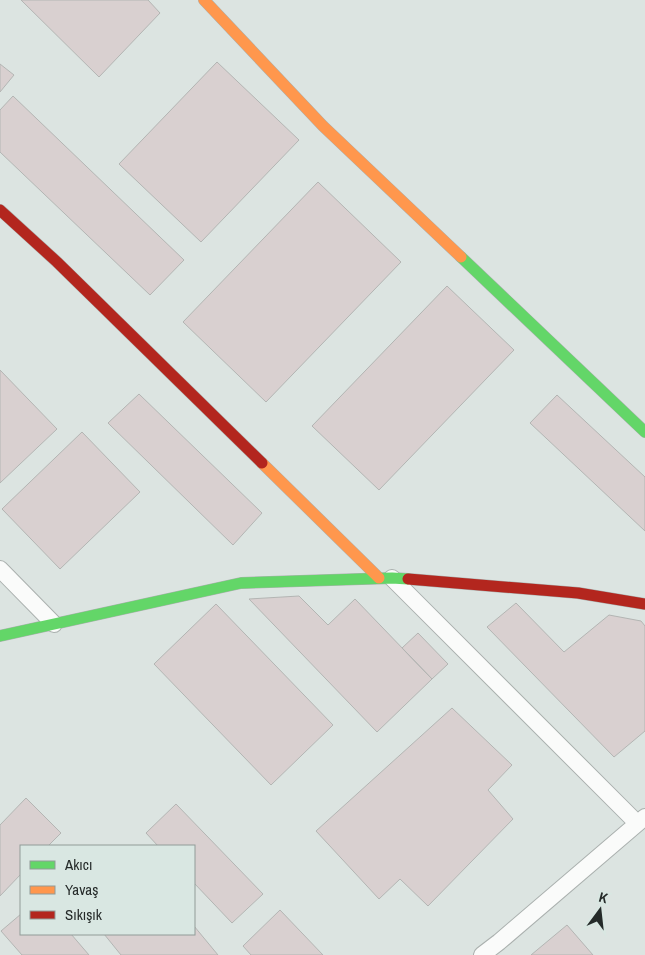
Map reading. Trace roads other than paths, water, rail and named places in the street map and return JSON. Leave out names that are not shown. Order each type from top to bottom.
[{"type":"street","points":[[204,0],[323,126],[645,432]]},
{"type":"street","points":[[0,210],[641,820],[482,955]]},
{"type":"street","points":[[0,568],[54,624]]},
{"type":"street","points":[[0,636],[241,583],[386,578],[578,593],[645,604]]}]
